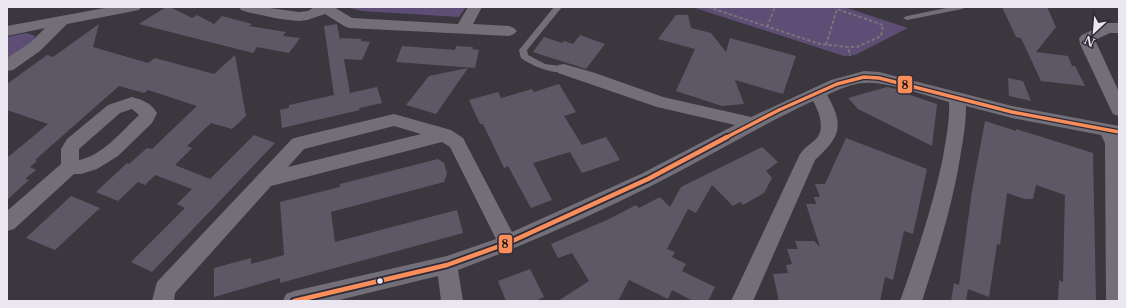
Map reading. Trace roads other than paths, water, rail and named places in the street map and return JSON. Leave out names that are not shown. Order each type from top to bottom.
[{"type":"street","points":[[7,31],[134,7]]},
{"type":"street","points":[[246,7],[261,11],[299,16],[313,14],[322,8],[329,10],[349,23],[509,31]]},
{"type":"street","points":[[463,29],[475,7]]},
{"type":"street","points":[[7,66],[35,47],[62,21]]},
{"type":"street","points":[[1119,28],[1107,28],[1087,38],[1088,44],[1119,110]]},
{"type":"street","points":[[564,68],[584,74],[662,104],[736,118],[753,124]]},
{"type":"street","points":[[294,301],[447,265],[508,243],[648,179],[779,110],[837,84],[864,77],[899,82],[957,99],[1114,132],[1117,301]]},
{"type":"street","points":[[742,301],[808,156],[825,140],[829,127],[829,115],[817,94]]},
{"type":"street","points":[[911,301],[947,189],[956,133],[957,99]]},
{"type":"street","points":[[163,301],[165,289],[298,144],[394,120],[445,135],[457,143],[508,243]]},
{"type":"street","points":[[266,180],[445,135]]},
{"type":"street","points":[[7,223],[70,167]]},
{"type":"street","points":[[447,265],[452,301]]},
{"type":"lane","points":[[558,7],[523,50],[524,56],[531,62],[553,69],[564,68]]},
{"type":"lane","points":[[907,18],[962,7]]}]
